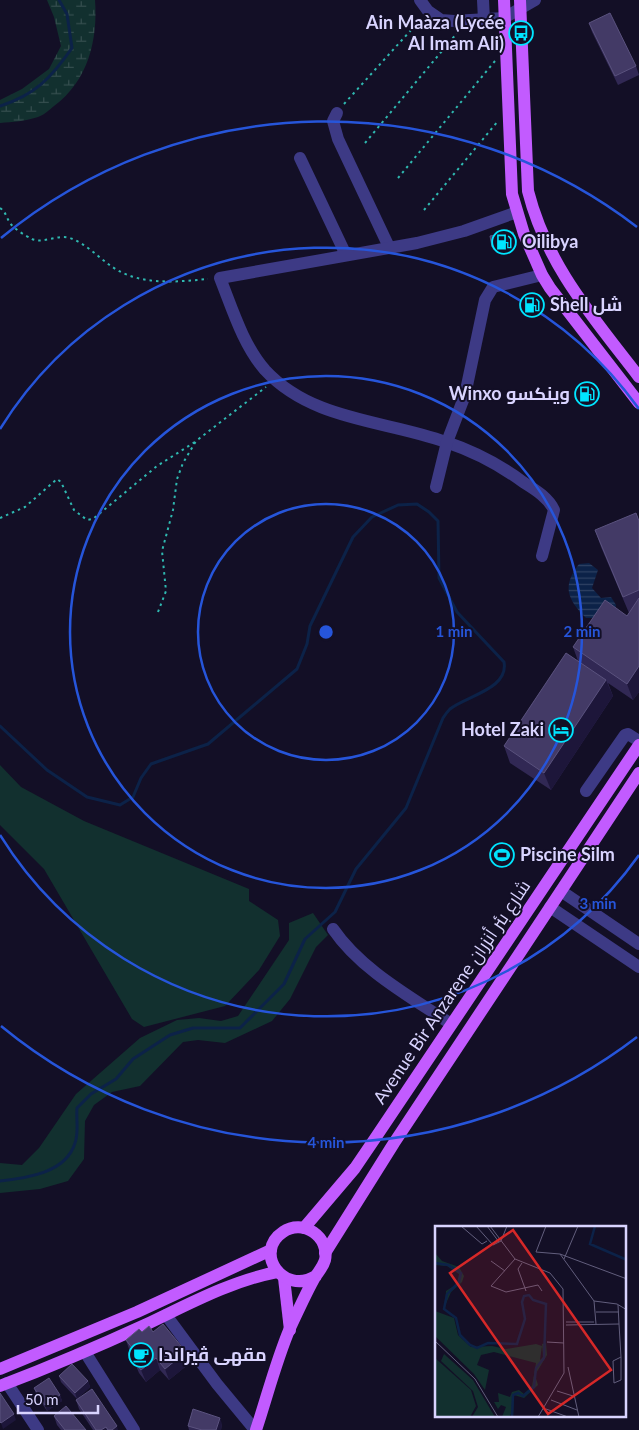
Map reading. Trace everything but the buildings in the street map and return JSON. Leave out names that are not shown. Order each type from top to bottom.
[{"type":"main road","points":[[504,0],[512,194],[517,212],[542,275],[639,403]]},
{"type":"main road","points":[[520,5],[528,191],[535,217],[558,268],[576,295],[639,377]]},
{"type":"main road","name":"Avenue Bir Anzarene شارع بئر أنزران","points":[[304,1228],[355,1168],[639,745]]},
{"type":"main road","name":"Avenue Bir Anzarene شارع بئر أنزران","points":[[326,1253],[394,1143],[639,773]]},
{"type":"main road","points":[[548,881],[561,891]]},
{"type":"main road","points":[[537,898],[550,907]]},
{"type":"main road","points":[[256,1430],[290,1330],[323,1265],[326,1253],[321,1240],[304,1228],[297,1227],[283,1232],[271,1250],[272,1262],[281,1275],[290,1330]]},
{"type":"main road","points":[[0,1369],[137,1312],[271,1250]]},
{"type":"main road","points":[[3,1385],[86,1352],[249,1279],[281,1275],[300,1282],[316,1276]]},
{"type":"street","points":[[420,0],[428,11],[441,20],[466,21],[504,18],[520,5],[535,0]]},
{"type":"street","points":[[482,0],[484,20]]},
{"type":"street","points":[[336,113],[333,121],[338,138],[389,247]]},
{"type":"street","points":[[300,158],[346,255]]},
{"type":"street","points":[[517,212],[464,232],[220,278],[247,340],[264,368],[275,379],[311,403],[345,416],[447,442],[504,469],[551,504],[553,516],[542,556]]},
{"type":"street","points":[[436,487],[447,442],[460,412],[483,309],[490,290],[493,287],[542,275]]},
{"type":"street","points":[[586,791],[625,735],[628,734],[639,741]]},
{"type":"street","points":[[561,891],[639,944]]},
{"type":"street","points":[[550,907],[639,967]]},
{"type":"street","points":[[333,929],[342,942],[361,960],[451,1024]]},
{"type":"street","points":[[166,1315],[217,1384],[256,1430]]},
{"type":"street","points":[[86,1352],[134,1430]]},
{"type":"street","points":[[3,1385],[38,1430]]},
{"type":"path","points":[[336,113],[428,11]]},
{"type":"path","points":[[365,143],[466,21]]},
{"type":"path","points":[[398,178],[506,47]]},
{"type":"path","points":[[424,210],[508,109]]},
{"type":"path","points":[[0,208],[5,211],[11,225],[33,240],[59,236],[71,238],[113,268],[137,278],[150,281],[178,282],[220,278]]},
{"type":"path","points":[[0,518],[25,507],[57,479],[62,482],[77,515],[86,520],[93,519],[156,466],[196,441],[275,379]]},
{"type":"path","points":[[158,612],[166,596],[162,551],[173,510],[177,479],[196,441]]},
{"type":"green space","points":[[47,0],[95,0],[95,30],[88,59],[75,85],[66,96],[46,112],[29,119],[0,123],[0,100],[22,89],[49,69],[61,46],[54,17]]},
{"type":"green space","points":[[0,765],[21,787],[84,821],[249,889],[249,901],[278,920],[280,936],[259,970],[225,1006],[144,1027],[132,1019],[44,869],[0,825]]},
{"type":"green space","points":[[313,913],[328,935],[316,947],[290,999],[272,1021],[225,1043],[198,1040],[183,1042],[140,1086],[112,1092],[94,1105],[85,1121],[84,1159],[68,1181],[40,1189],[0,1193],[0,1163],[22,1165],[39,1148],[76,1094],[140,1038],[177,1020],[199,1018],[221,1021],[238,1016],[289,940],[289,923]]},
{"type":"water","points":[[589,563],[598,570],[592,588],[601,598],[611,597],[616,605],[615,612],[603,618],[586,618],[575,605],[569,592],[570,579],[579,564]]},
{"type":"waterway","points":[[0,106],[33,91],[49,77],[72,48],[67,14],[59,0]]},
{"type":"waterway","points":[[0,726],[47,770],[87,797],[120,805],[133,797],[141,778],[151,764],[208,744],[297,669],[307,644],[310,626],[353,537],[372,517],[398,505],[417,504],[438,521],[439,578],[457,612],[504,662],[504,671],[500,679],[485,691],[457,704],[444,717],[406,808],[356,869],[335,912],[305,939],[284,984],[240,1028],[193,1028],[170,1035],[133,1059],[116,1079],[91,1094],[77,1108],[75,1143],[63,1161],[33,1176],[0,1181]]},
{"type":"place","name":"Ain Maàza (Lycée Al Imam Ali)","points":[[521,33]]},
{"type":"place","name":"Oilibya","points":[[504,242]]},
{"type":"place","name":"Shell شل","points":[[532,305]]},
{"type":"place","name":"Winxo وينكسو","points":[[587,394]]},
{"type":"place","name":"Hotel Zaki","points":[[561,730]]},
{"type":"place","name":"Piscine Silm","points":[[502,855]]},
{"type":"place","name":"مقهى ڤيراندا","points":[[141,1355]]}]
